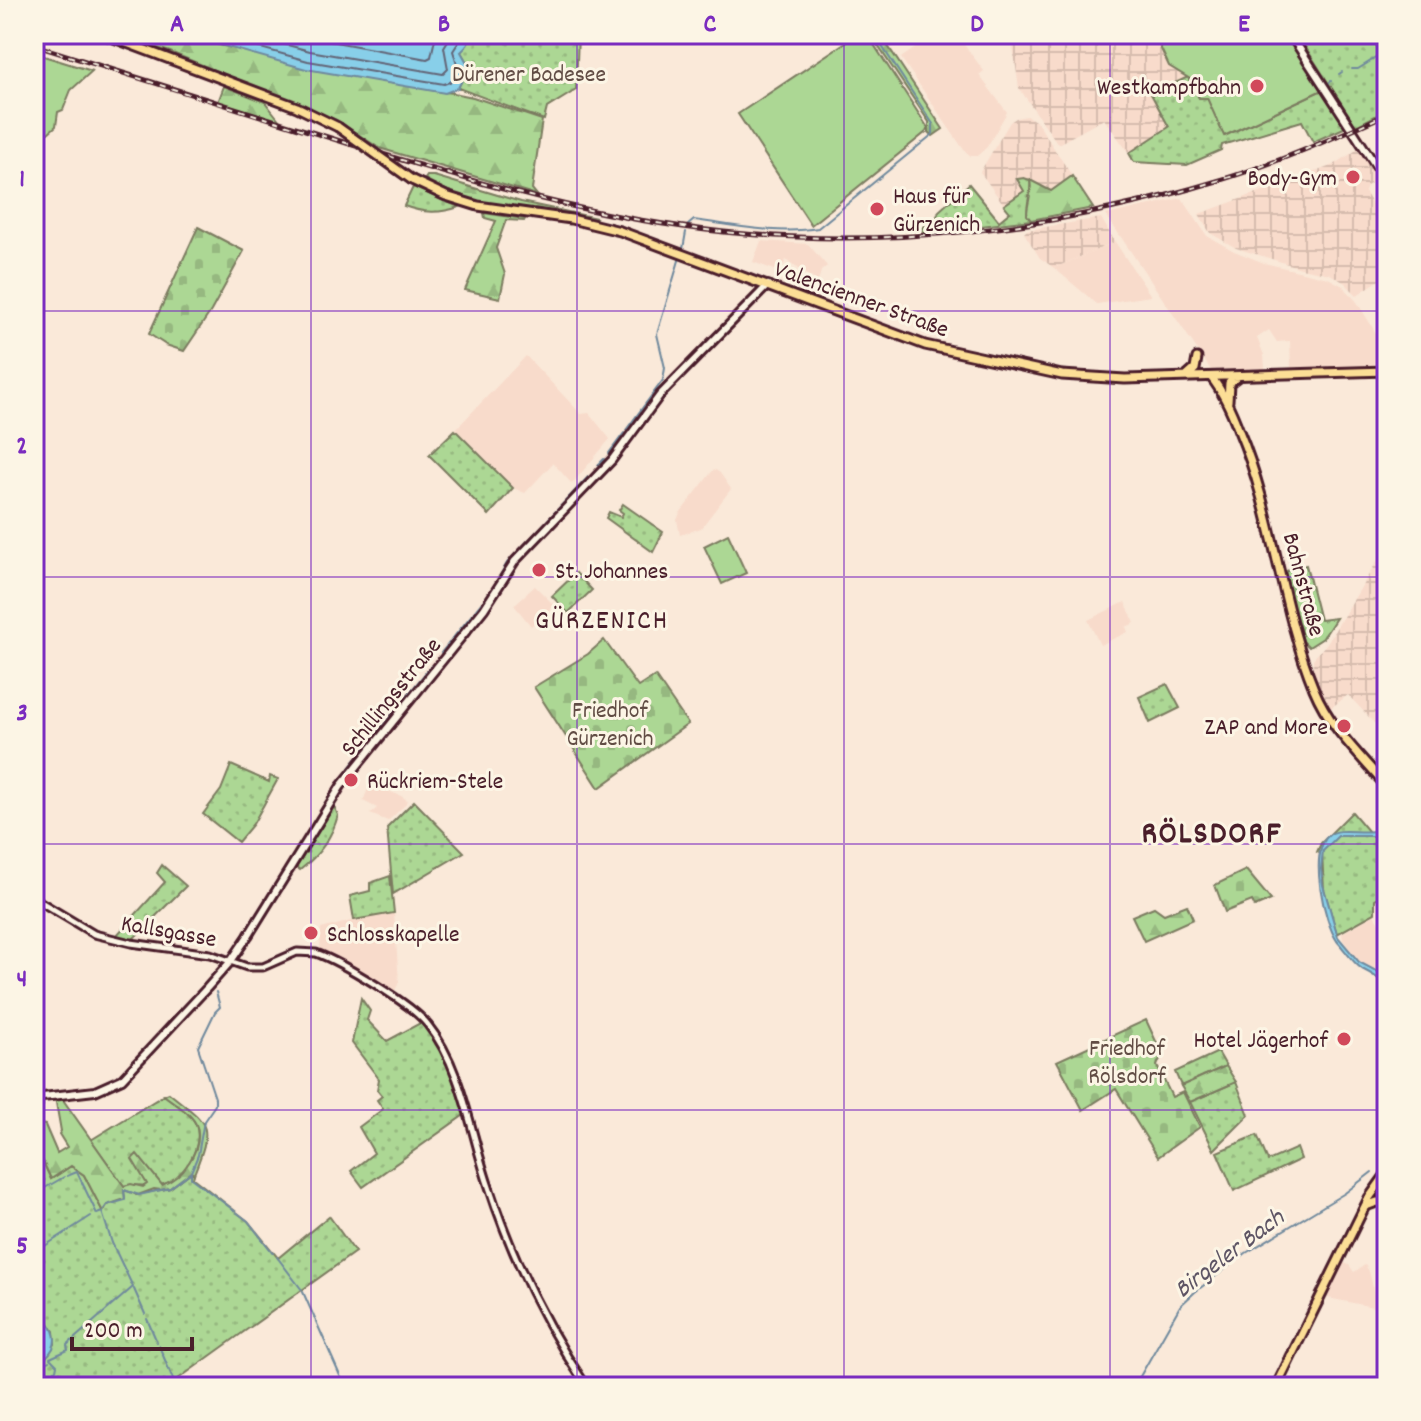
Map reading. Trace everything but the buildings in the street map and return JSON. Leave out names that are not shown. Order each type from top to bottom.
[{"type":"main road","name":"Valencienner Straße","points":[[103,34],[297,107],[338,127],[412,180],[463,201],[571,219],[620,231],[925,345],[1073,377],[1185,378],[1387,371]]},
{"type":"main road","points":[[1290,34],[1387,183]]},
{"type":"main road","name":"Schillingsstraße","points":[[34,1098],[95,1091],[122,1079],[231,961],[341,786],[484,609],[515,561],[602,471],[660,395],[768,285]]},
{"type":"main road","points":[[1185,378],[1195,369],[1197,358]]},
{"type":"main road","points":[[1229,407],[1229,383],[1239,376]]},
{"type":"main road","name":"Bahnstraße","points":[[1211,377],[1229,407],[1255,471],[1314,689],[1335,728],[1387,787]]},
{"type":"main road","points":[[1276,1387],[1364,1208],[1387,1176]]},
{"type":"main road","points":[[1364,1208],[1377,1202],[1387,1204]]},
{"type":"street","points":[[1380,778],[1387,772]]},
{"type":"street","name":"Kallsgasse","points":[[34,898],[99,935],[131,943],[210,954],[247,967],[257,968],[297,952],[316,953],[408,1006],[429,1026],[445,1051],[510,1244],[555,1337],[587,1387]]},
{"type":"shaded area","points":[[935,34],[973,34],[962,42],[984,71],[979,75],[1007,112],[987,147],[977,156],[971,156],[964,150],[901,58]]},
{"type":"shaded area","points":[[1037,34],[1154,34],[1169,66],[1188,77],[1151,94],[1169,127],[1129,153],[1104,119],[1058,144],[1019,88],[1013,47],[1023,38]]},
{"type":"shaded area","points":[[1027,116],[1037,122],[1072,176],[1051,191],[1030,180],[1017,180],[1024,191],[1004,205],[980,172],[1010,122]]},
{"type":"shaded area","points":[[1361,147],[1380,177],[1367,186],[1365,192],[1387,228],[1387,275],[1357,295],[1330,274],[1236,248],[1210,233],[1199,214],[1334,165]]},
{"type":"shaded area","points":[[1182,198],[1207,236],[1234,251],[1264,263],[1328,278],[1343,286],[1357,302],[1387,351],[1387,366],[1291,368],[1290,341],[1277,342],[1269,330],[1257,338],[1264,355],[1265,369],[1211,370],[1106,215]]},
{"type":"shaded area","points":[[1101,218],[1115,242],[1054,268],[1040,258],[1024,233],[1027,230]]},
{"type":"shaded area","points":[[761,241],[808,244],[827,266],[821,271],[818,282],[786,260],[780,272],[753,262]]},
{"type":"shaded area","points":[[1115,242],[1151,296],[1097,304],[1054,268]]},
{"type":"shaded area","points":[[526,356],[581,414],[589,413],[610,439],[572,484],[553,463],[525,493],[513,488],[455,430]]},
{"type":"shaded area","points":[[714,469],[731,489],[701,528],[680,535],[677,520],[680,513]]},
{"type":"shaded area","points":[[1387,545],[1387,736],[1348,695],[1328,710],[1314,679],[1313,659],[1327,643]]},
{"type":"shaded area","points":[[535,586],[554,605],[531,626],[514,605]]},
{"type":"shaded area","points":[[1125,602],[1135,623],[1126,627],[1128,632],[1100,645],[1088,620]]},
{"type":"shaded area","points":[[370,784],[407,800],[388,821],[370,814],[377,808],[363,801]]},
{"type":"shaded area","points":[[394,913],[399,982],[394,993],[320,952],[321,929]]},
{"type":"shaded area","points":[[1374,915],[1382,927],[1387,924],[1387,981],[1380,972],[1360,963],[1343,940],[1342,933]]},
{"type":"shaded area","points":[[1341,1261],[1354,1272],[1365,1265],[1378,1308],[1323,1297]]},
{"type":"green space","points":[[114,34],[183,34],[223,46],[473,97],[542,120],[532,189],[537,195],[379,148],[336,120],[170,52]]},
{"type":"green space","name":"Dürener Badesee","points":[[472,34],[578,34],[576,90],[547,108],[544,120],[458,88],[469,66],[461,52]]},
{"type":"green space","points":[[858,34],[867,34],[928,128],[811,225],[738,114]]},
{"type":"green space","points":[[870,34],[880,34],[943,129],[933,136],[929,132],[929,122]]},
{"type":"green space","points":[[1154,34],[1285,34],[1322,90],[1224,136],[1207,98],[1199,98],[1190,79],[1169,66]]},
{"type":"green space","points":[[1297,34],[1370,34],[1387,64],[1387,110],[1356,126]]},
{"type":"green space","points":[[34,53],[92,71],[71,90],[63,110],[58,112],[56,126],[34,145]]},
{"type":"green space","points":[[1188,77],[1199,98],[1207,97],[1225,136],[1322,90],[1346,127],[1313,142],[1302,121],[1222,145],[1221,150],[1187,165],[1134,162],[1129,153],[1169,127],[1151,94]]},
{"type":"green space","points":[[224,86],[265,102],[280,121],[218,102]]},
{"type":"green space","points":[[427,176],[521,202],[596,218],[594,221],[481,202],[441,187],[425,179]]},
{"type":"green space","points":[[1072,176],[1093,208],[1031,220],[1027,215],[1030,180],[1051,191]]},
{"type":"green space","points":[[1017,179],[1030,180],[1027,211],[1031,220],[923,233],[922,228],[936,219],[939,211],[969,184],[999,221],[1010,212],[1004,205],[1024,191]]},
{"type":"green space","points":[[413,187],[459,207],[431,212],[404,206]]},
{"type":"green space","points":[[484,213],[525,219],[506,220],[496,248],[505,274],[500,298],[465,290],[496,221],[485,218]]},
{"type":"green space","points":[[198,227],[244,251],[211,311],[184,351],[166,345],[149,334]]},
{"type":"green space","points":[[455,430],[513,488],[489,515],[429,455]]},
{"type":"green space","points":[[623,504],[663,532],[653,552],[606,518],[609,512],[621,517],[623,513],[619,510]]},
{"type":"green space","points":[[728,534],[746,573],[722,584],[704,546]]},
{"type":"green space","points":[[1306,565],[1320,620],[1336,618],[1323,638],[1309,647],[1303,641],[1283,572]]},
{"type":"green space","points":[[576,573],[592,590],[568,613],[552,596]]},
{"type":"green space","name":"Friedhof Gürzenich","points":[[604,640],[638,687],[655,676],[688,724],[599,788],[534,687],[588,654]]},
{"type":"green space","points":[[1167,684],[1180,708],[1150,723],[1139,697]]},
{"type":"green space","points":[[231,765],[269,782],[270,776],[278,779],[253,824],[238,842],[203,814],[221,790]]},
{"type":"green space","points":[[414,801],[464,852],[393,894],[387,828]]},
{"type":"green space","points":[[333,804],[338,815],[328,839],[300,870],[296,867]]},
{"type":"green space","points":[[1352,812],[1387,859],[1387,893],[1375,899],[1375,913],[1337,934],[1324,889],[1322,854],[1317,852],[1321,843]]},
{"type":"green space","points":[[162,865],[186,886],[132,940],[115,937],[165,882],[157,873]]},
{"type":"green space","points":[[1246,870],[1271,900],[1255,907],[1252,901],[1225,912],[1215,885]]},
{"type":"green space","points":[[390,876],[394,913],[354,920],[350,896],[370,891],[370,883]]},
{"type":"green space","points":[[1187,905],[1193,919],[1144,941],[1132,916],[1154,907],[1164,914]]},
{"type":"green space","points":[[361,998],[370,1011],[367,1020],[387,1041],[422,1022],[445,1056],[464,1115],[363,1187],[351,1171],[374,1153],[359,1127],[383,1109],[377,1100],[382,1096],[377,1090],[379,1079],[352,1043]]},
{"type":"green space","name":"Friedhof Rölsdorf","points":[[1146,1020],[1162,1054],[1157,1066],[1172,1097],[1183,1092],[1200,1127],[1158,1157],[1116,1089],[1083,1110],[1057,1061]]},
{"type":"green space","points":[[1218,1052],[1226,1066],[1181,1086],[1175,1072]]},
{"type":"green space","points":[[1226,1066],[1236,1082],[1190,1102],[1181,1086]]},
{"type":"green space","points":[[1236,1082],[1249,1115],[1214,1150],[1190,1102]]},
{"type":"green space","points":[[169,1093],[193,1112],[204,1126],[204,1144],[194,1174],[191,1172],[170,1188],[154,1189],[138,1195],[124,1190],[125,1199],[107,1205],[103,1212],[84,1175],[71,1166],[51,1179],[34,1142],[34,1102],[41,1100],[43,1105],[37,1117],[40,1124],[45,1125],[57,1153],[67,1147],[59,1134],[55,1097],[61,1097],[124,1186],[143,1187],[147,1184],[132,1159],[137,1154],[162,1185],[183,1170],[197,1145],[195,1122],[164,1095]]},
{"type":"green space","points":[[164,1095],[194,1120],[198,1133],[195,1150],[181,1174],[167,1183],[124,1186],[91,1140]]},
{"type":"green space","points":[[1257,1135],[1268,1161],[1297,1148],[1301,1159],[1234,1191],[1217,1152]]},
{"type":"green space","points":[[39,1154],[51,1179],[71,1166],[84,1175],[103,1212],[107,1205],[119,1201],[124,1190],[136,1195],[170,1188],[191,1172],[193,1178],[248,1221],[278,1258],[329,1216],[355,1252],[167,1387],[34,1387],[34,1364],[46,1357],[55,1344],[54,1331],[34,1304],[34,1155]]},
{"type":"water","name":"Dürener Badesee","points":[[182,34],[472,34],[461,52],[469,66],[458,88],[445,93],[306,69]]},
{"type":"water","points":[[1387,826],[1387,831],[1375,836],[1338,836],[1323,851],[1321,869],[1338,937],[1359,962],[1378,972],[1387,986],[1352,960],[1337,941],[1323,904],[1319,871],[1323,844],[1329,835],[1341,831],[1372,831]]},
{"type":"water","points":[[34,1304],[52,1329],[55,1343],[46,1357],[34,1364],[34,1347],[38,1339],[34,1326]]},
{"type":"waterway","points":[[687,226],[694,220],[772,230],[818,228],[933,134],[933,124],[874,34]]},
{"type":"waterway","points":[[1352,69],[1358,69],[1382,54]]},
{"type":"waterway","points":[[683,249],[686,232]]},
{"type":"waterway","points":[[626,430],[663,380],[665,368],[657,334],[680,257]]},
{"type":"waterway","points":[[609,453],[624,433]]},
{"type":"waterway","points":[[598,465],[604,459]]},
{"type":"waterway","points":[[441,653],[491,591],[507,563],[588,477]]},
{"type":"waterway","points":[[349,768],[431,666]]},
{"type":"waterway","points":[[259,923],[292,874]]},
{"type":"waterway","points":[[36,1387],[56,1370],[57,1365],[50,1358],[68,1350],[67,1345],[133,1287],[112,1243],[102,1212],[107,1205],[125,1200],[124,1190],[139,1195],[170,1188],[191,1172],[198,1155],[204,1121],[215,1105],[198,1047],[220,1007],[216,992]]},
{"type":"waterway","points":[[67,1176],[77,1172],[97,1214],[102,1212]]},
{"type":"waterway","points":[[191,1172],[191,1178],[248,1221],[273,1253]]},
{"type":"waterway","name":"Birgeler Bach","points":[[1134,1387],[1180,1306],[1195,1292],[1246,1253],[1345,1193],[1372,1172]]},
{"type":"waterway","points":[[43,1189],[64,1177]]},
{"type":"waterway","points":[[34,1195],[40,1191]]},
{"type":"waterway","points":[[34,1253],[91,1216]]},
{"type":"waterway","points":[[277,1257],[302,1290]]},
{"type":"waterway","points":[[134,1289],[145,1314]]},
{"type":"waterway","points":[[303,1292],[345,1387]]},
{"type":"waterway","points":[[147,1319],[157,1342]]},
{"type":"waterway","points":[[159,1346],[173,1379],[163,1387]]},
{"type":"waterway","points":[[34,1371],[49,1361]]},
{"type":"railway","points":[[34,45],[401,160],[538,198],[677,226],[786,237],[911,236],[973,231],[1097,212],[1239,174],[1387,114]]},
{"type":"place","name":"Westkampfbahn","points":[[1257,86]]},
{"type":"place","name":"Body-Gym","points":[[1353,177]]},
{"type":"place","name":"Haus für Gürzenich","points":[[877,209]]},
{"type":"place","name":"St. Johannes","points":[[539,570]]},
{"type":"place","name":"ZAP and More","points":[[1344,726]]},
{"type":"place","name":"Rückriem-Stele","points":[[351,780]]},
{"type":"place","name":"Schlosskapelle","points":[[311,933]]},
{"type":"place","name":"Hotel Jägerhof","points":[[1344,1039]]},
{"type":"district","name":"GÜRZENICH","points":[[602,618]]},
{"type":"district","name":"RÖLSDORF","points":[[1212,831]]}]
